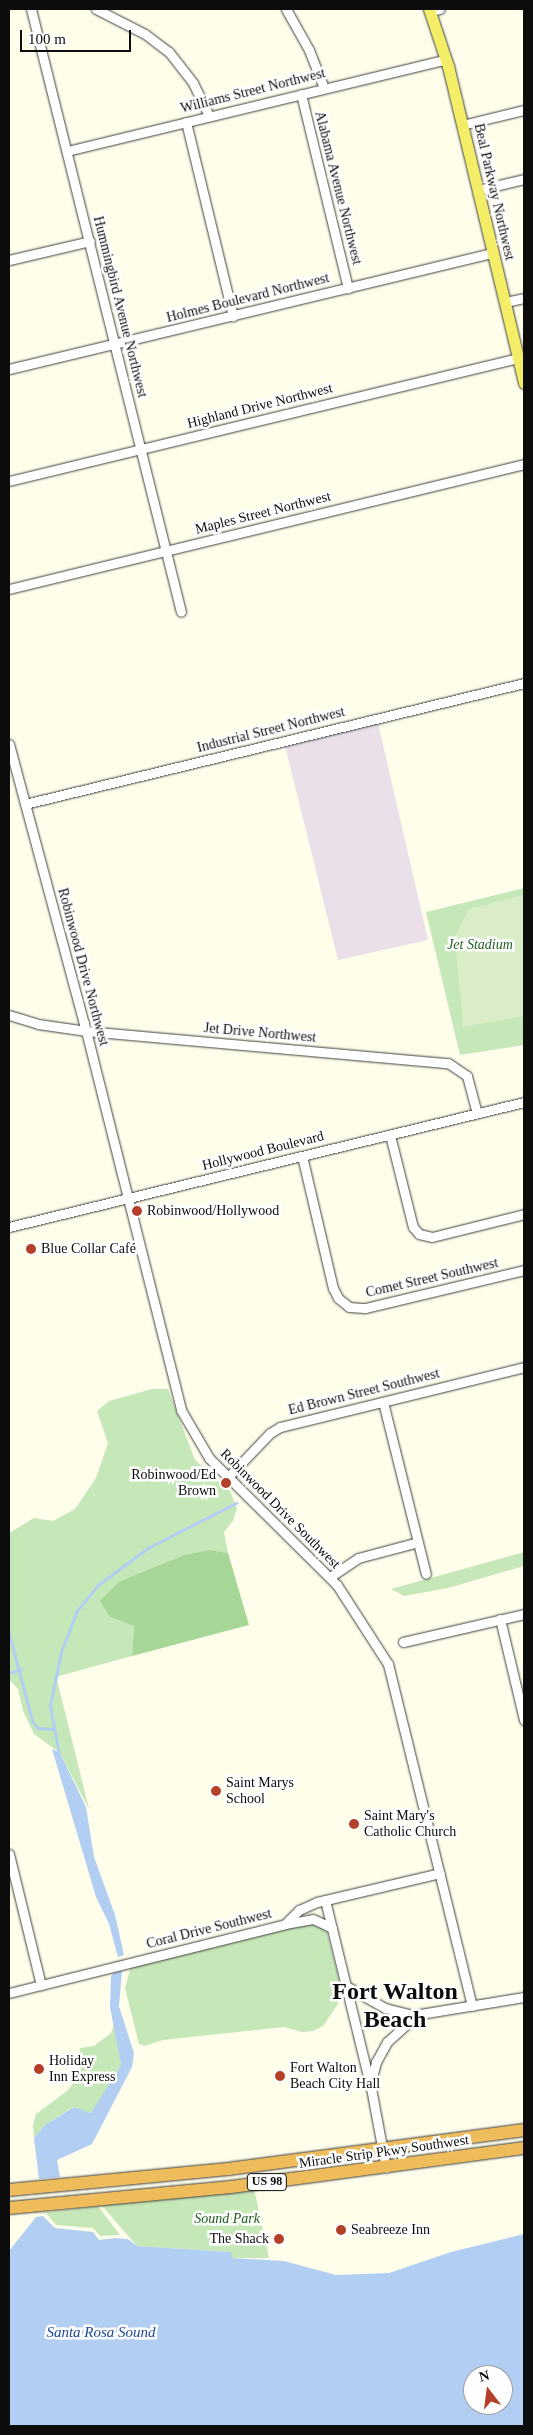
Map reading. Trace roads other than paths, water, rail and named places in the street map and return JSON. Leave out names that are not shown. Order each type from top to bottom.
[{"type":"highway","name":"Miracle Strip Pkwy Southwest","points":[[14,2189],[228,2169],[524,2130]]},
{"type":"highway","name":"Miracle Strip Pkwy Southwest","points":[[9,2208],[231,2187],[386,2168],[524,2148]]},
{"type":"highway","points":[[228,2169],[231,2187]]},
{"type":"highway","points":[[9,2204],[16,2200],[14,2189]]},
{"type":"main road","name":"Beal Parkway Northwest","points":[[433,10],[524,383]]},
{"type":"street","name":"Hummingbird Avenue Northwest","points":[[31,9],[142,449],[180,612]]},
{"type":"street","points":[[96,9],[144,34],[169,52],[193,83],[209,116]]},
{"type":"street","points":[[286,9],[309,50],[324,88]]},
{"type":"street","name":"Williams Street Northwest","points":[[67,151],[446,59]]},
{"type":"street","name":"Alabama Avenue Northwest","points":[[301,94],[348,288]]},
{"type":"street","points":[[462,125],[524,110]]},
{"type":"street","points":[[186,122],[233,316]]},
{"type":"street","points":[[478,190],[524,179]]},
{"type":"street","points":[[9,260],[90,241]]},
{"type":"street","name":"Holmes Boulevard Northwest","points":[[9,370],[493,253]]},
{"type":"street","points":[[505,302],[524,298]]},
{"type":"street","name":"Highland Drive Northwest","points":[[9,481],[518,358]]},
{"type":"street","name":"Maples Street Northwest","points":[[9,589],[524,464]]},
{"type":"street","name":"Industrial Street Northwest","points":[[25,804],[524,683]]},
{"type":"street","name":"Robinwood Drive Northwest","points":[[9,744],[86,1031],[128,1198]]},
{"type":"street","name":"Jet Drive Northwest","points":[[9,1015],[45,1025],[86,1031],[448,1063],[467,1076],[477,1114]]},
{"type":"street","name":"Hollywood Boulevard","points":[[9,1227],[524,1102]]},
{"type":"street","points":[[390,1135],[413,1227],[419,1234],[432,1236],[524,1214]]},
{"type":"street","name":"Comet Street Southwest","points":[[302,1156],[333,1288],[346,1305],[365,1308],[524,1270]]},
{"type":"street","name":"Robinwood Drive Southwest","points":[[128,1198],[181,1410],[208,1458],[330,1577],[388,1664],[472,2006]]},
{"type":"street","name":"Ed Brown Street Southwest","points":[[228,1477],[276,1429],[524,1367]]},
{"type":"street","points":[[383,1402],[426,1574]]},
{"type":"street","points":[[330,1577],[358,1558],[418,1542]]},
{"type":"street","points":[[403,1642],[524,1614]]},
{"type":"street","points":[[500,1619],[524,1720]]},
{"type":"street","points":[[9,1854],[11,1873],[41,1985]]},
{"type":"street","name":"Coral Drive Southwest","points":[[9,1993],[285,1924],[299,1910],[325,1900],[440,1872]]},
{"type":"street","points":[[325,1900],[371,2088],[386,2168]]},
{"type":"street","points":[[285,1924],[313,1919],[332,1928]]},
{"type":"street","points":[[346,1986],[393,2011],[426,2015]]},
{"type":"street","points":[[371,2088],[376,2062],[387,2042],[408,2023],[426,2015],[524,1997]]},
{"type":"water","points":[[52,1749],[60,1753],[86,1807],[94,1857],[115,1915],[124,1955],[118,1957],[109,1924],[96,1897]]},
{"type":"water","points":[[122,1971],[119,2006],[134,2053],[132,2067],[92,2144],[57,2160],[60,2177],[39,2179],[34,2138],[45,2125],[74,2107],[91,2113],[121,2065],[110,2007],[111,1977],[113,1973]]},
{"type":"water","name":"Santa Rosa Sound","points":[[43,2216],[55,2228],[93,2232],[99,2240],[128,2239],[137,2246],[231,2252],[232,2258],[284,2261],[336,2275],[389,2273],[451,2252],[524,2234],[524,2426],[9,2426],[9,2251],[36,2217]]},
{"type":"waterway","points":[[59,1755],[50,1706],[61,1652],[77,1611],[98,1585],[148,1548],[236,1503]]},
{"type":"waterway","points":[[9,1632],[33,1722],[38,1728],[53,1729]]},
{"type":"waterway","points":[[9,1673],[21,1669]]},
{"type":"place","name":"Robinwood/Hollywood","points":[[137,1211]]},
{"type":"place","name":"Blue Collar Café","points":[[31,1249]]},
{"type":"place","name":"Robinwood/Ed Brown","points":[[226,1483]]},
{"type":"place","name":"Saint Marys School","points":[[216,1791]]},
{"type":"place","name":"Saint Mary's Catholic Church","points":[[354,1824]]},
{"type":"place","name":"Holiday Inn Express","points":[[39,2069]]},
{"type":"place","name":"Fort Walton Beach City Hall","points":[[280,2076]]},
{"type":"place","name":"Seabreeze Inn","points":[[341,2230]]},
{"type":"place","name":"The Shack","points":[[279,2239]]},
{"type":"district","name":"Fort Walton Beach","points":[[395,2006]]},
{"type":"park label","name":"Jet Stadium","points":[[480,945]]},
{"type":"park label","name":"Sound Park","points":[[227,2219]]}]
